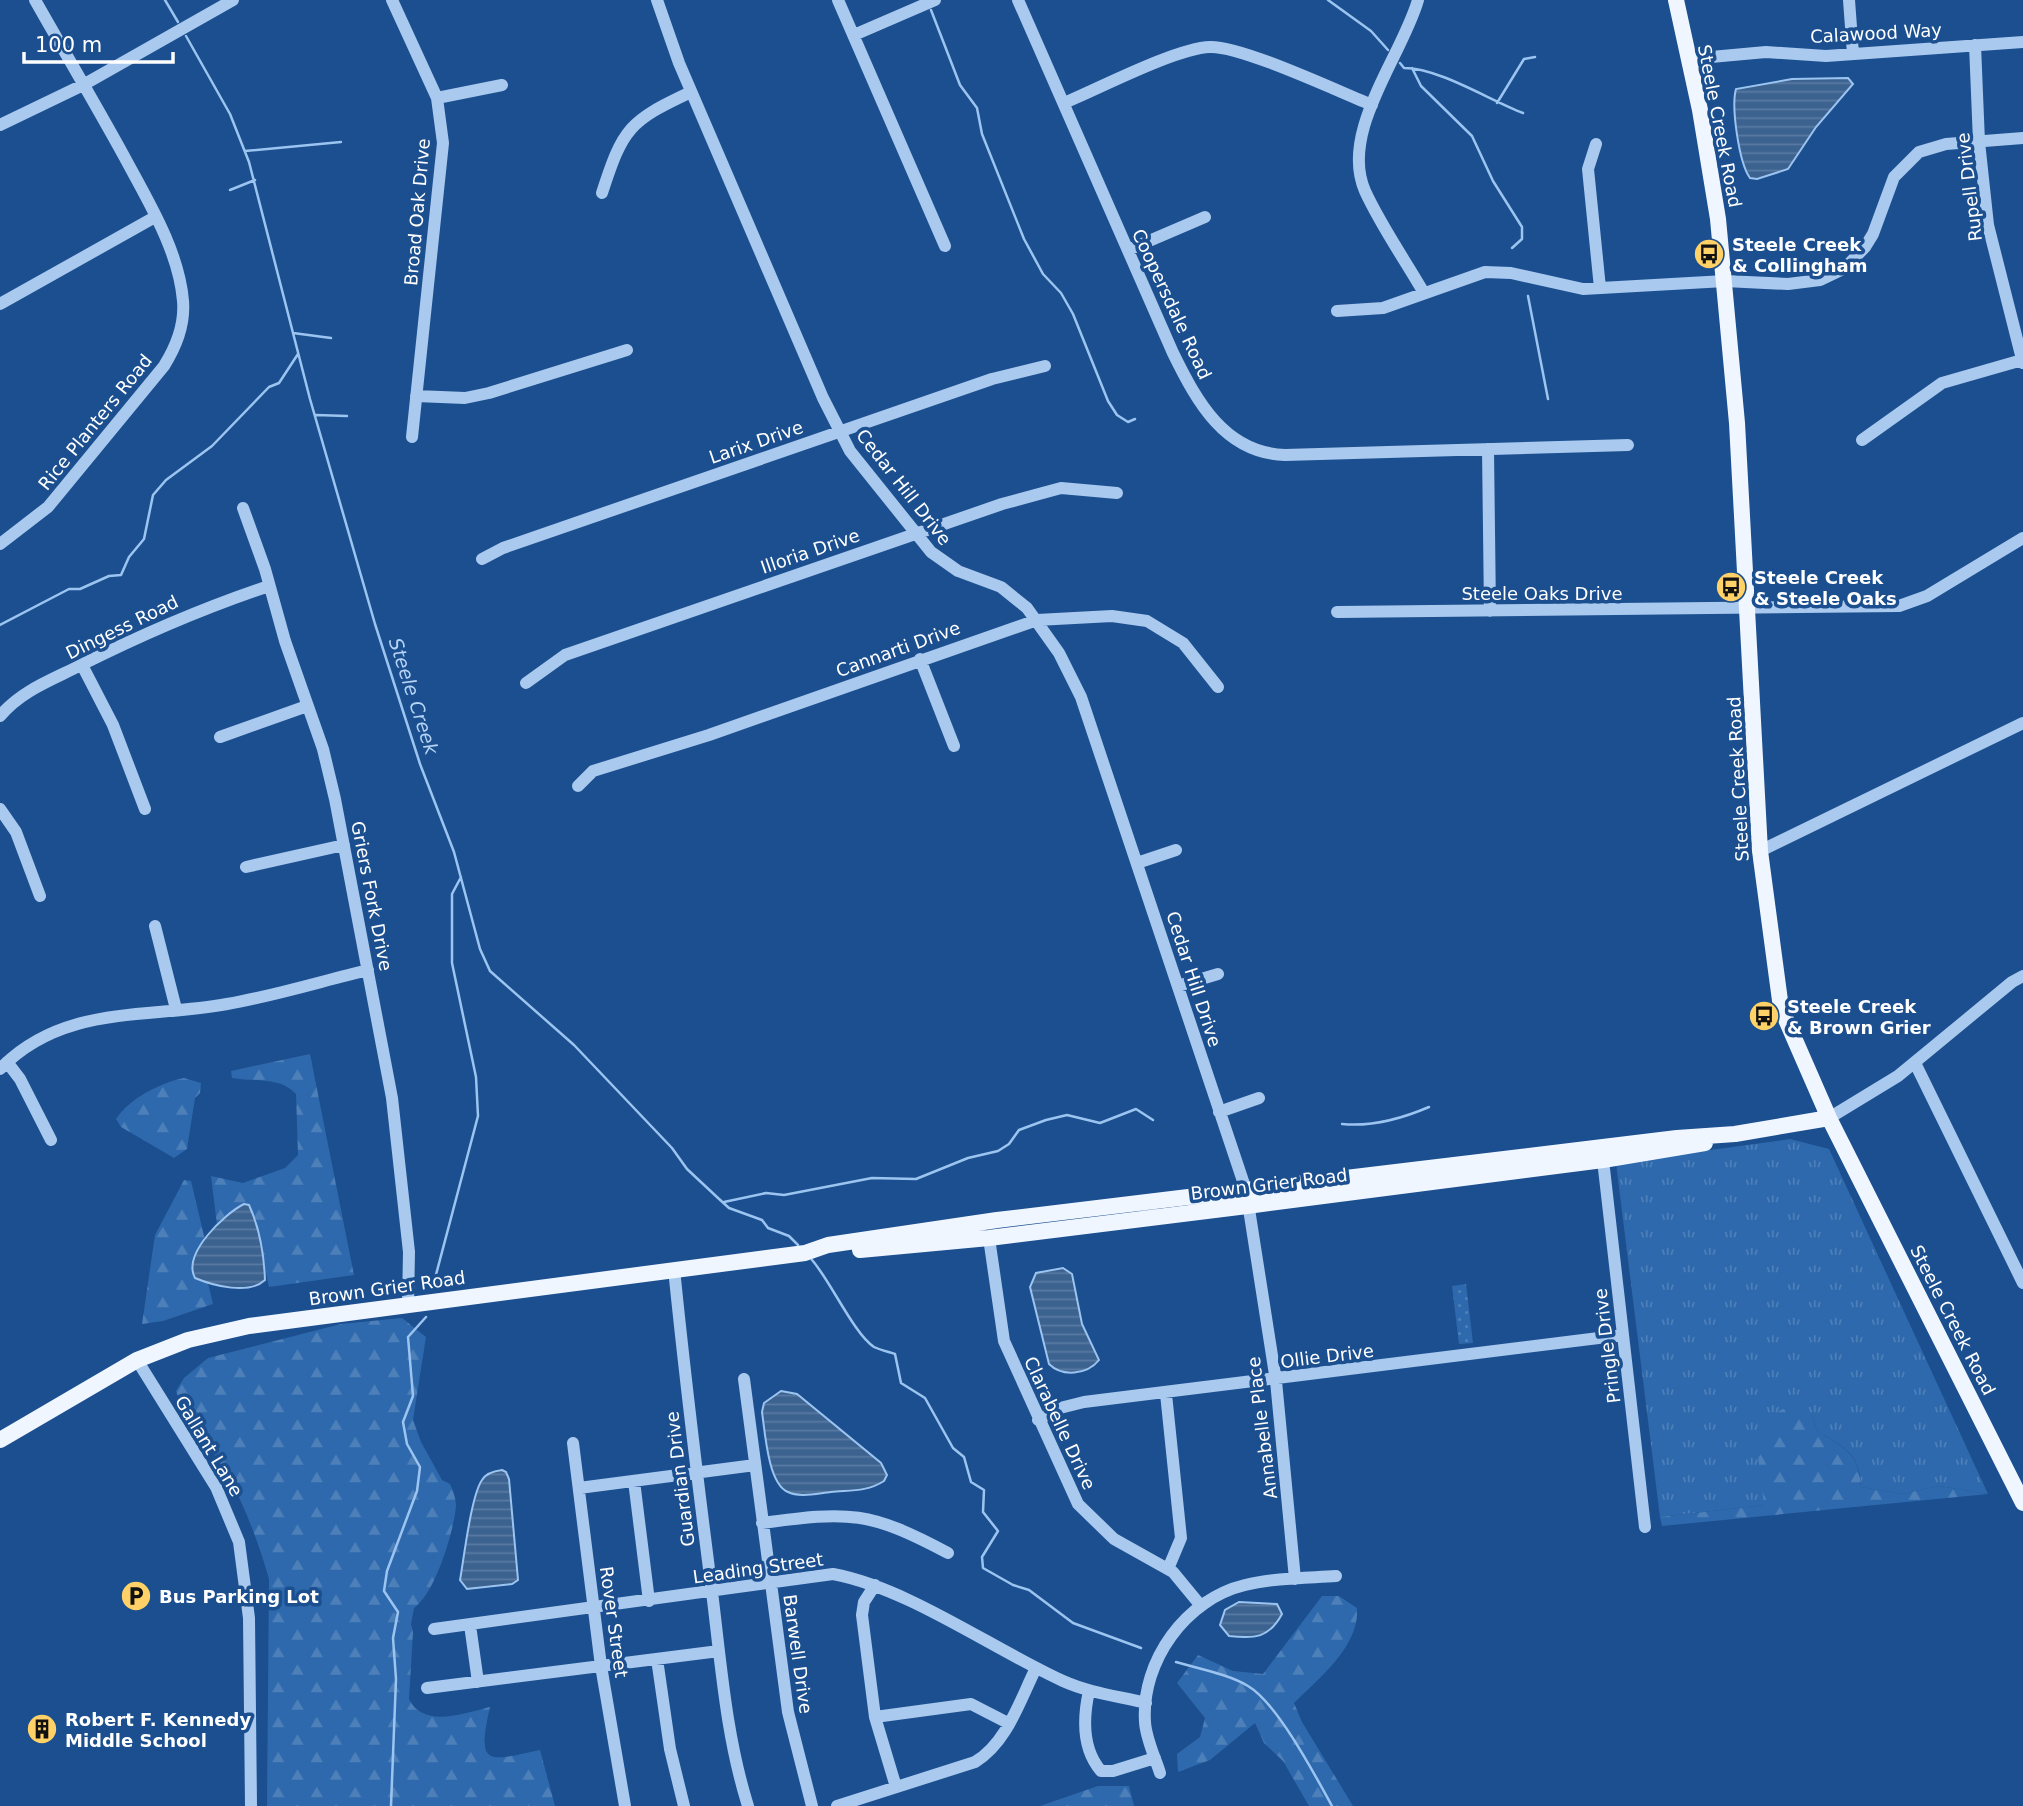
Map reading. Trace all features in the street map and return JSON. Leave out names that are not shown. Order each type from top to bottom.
[{"type":"main road","name":"Steele Creek Road","points":[[1676,0],[1711,169],[1725,281],[1760,850],[1781,1009],[1829,1118],[2023,1503]]},
{"type":"main road","name":"Brown Grier Road","points":[[0,1440],[137,1360],[209,1334],[408,1304],[674,1269],[805,1253],[989,1238],[1247,1198],[1677,1138],[1735,1134],[1829,1118]]},
{"type":"main road","name":"Brown Grier Road","points":[[805,1253],[828,1245],[898,1234],[1127,1205],[1247,1198],[1603,1160],[1686,1148],[1735,1134]]},
{"type":"main road","points":[[989,1238],[995,1231],[1006,1228],[1102,1216],[1127,1205]]},
{"type":"street","name":"Rice Planters Road","points":[[0,544],[48,507],[164,366],[176,345],[183,316],[182,291],[155,217],[35,0]]},
{"type":"street","points":[[0,125],[83,85],[233,0]]},
{"type":"street","name":"Broad Oak Drive","points":[[392,0],[437,98],[443,143],[412,437]]},
{"type":"street","name":"Cedar Hill Drive","points":[[657,0],[660,17],[691,92],[839,432],[857,460],[916,534],[943,562],[1001,587],[1037,620],[1074,681],[1247,1198]]},
{"type":"street","points":[[838,0],[945,246]]},
{"type":"street","points":[[854,35],[935,0]]},
{"type":"street","name":"Coopersdale Road","points":[[1018,0],[1188,384],[1215,423],[1236,442],[1272,454],[1628,445]]},
{"type":"street","points":[[1418,0],[1372,105],[1360,147],[1361,180],[1424,293]]},
{"type":"street","points":[[1849,0],[1853,54]]},
{"type":"street","name":"Calawood Way","points":[[1689,59],[1766,52],[1823,56],[2023,42]]},
{"type":"street","name":"Rupell Drive","points":[[1975,45],[1979,142],[1988,225],[2023,362]]},
{"type":"street","points":[[1064,103],[1185,52],[1211,47],[1237,52],[1372,105]]},
{"type":"street","points":[[437,98],[502,85]]},
{"type":"street","points":[[602,192],[614,155],[629,129],[652,110],[691,92]]},
{"type":"street","points":[[1337,311],[1383,308],[1472,275],[1499,271],[1561,286],[1600,288],[1725,281],[1804,284],[1846,268],[1873,234],[1886,194],[1900,168],[1919,152],[1932,148],[2023,138]]},
{"type":"street","points":[[1596,144],[1588,169],[1600,288]]},
{"type":"street","points":[[0,304],[155,217]]},
{"type":"street","points":[[1128,250],[1205,217]]},
{"type":"street","points":[[416,396],[453,398],[489,393],[627,350]]},
{"type":"street","points":[[1862,439],[1942,383],[2023,362]]},
{"type":"street","name":"Larix Drive","points":[[482,559],[503,548],[992,379],[1045,366]]},
{"type":"street","points":[[1488,449],[1490,611]]},
{"type":"street","name":"Illoria Drive","points":[[526,683],[565,655],[1035,493],[1077,488],[1117,493]]},
{"type":"street","name":"Griers Fork Drive","points":[[243,508],[330,774],[392,1098],[409,1252],[408,1304]]},
{"type":"street","name":"Steele Oaks Drive","points":[[1336,612],[1747,610],[1899,606],[1927,596],[2023,538]]},
{"type":"street","name":"Dingess Road","points":[[0,716],[20,696],[178,618],[269,586]]},
{"type":"street","name":"Cannarti Drive","points":[[578,786],[593,771],[709,735],[1037,620],[1112,616],[1147,621],[1183,643],[1217,687]]},
{"type":"street","points":[[920,659],[954,746]]},
{"type":"street","points":[[82,665],[113,725],[145,809]]},
{"type":"street","points":[[220,737],[307,706]]},
{"type":"street","points":[[1760,850],[2023,723]]},
{"type":"street","points":[[0,809],[16,832],[40,896]]},
{"type":"street","points":[[246,867],[344,845]]},
{"type":"street","points":[[1137,863],[1176,850]]},
{"type":"street","points":[[155,926],[176,1009]]},
{"type":"street","points":[[51,1139],[20,1079],[3,1065],[23,1048],[81,1021],[227,1004],[368,970]]},
{"type":"street","points":[[1178,986],[1218,974]]},
{"type":"street","name":"Brown Grier Road","points":[[1829,1118],[1886,1085],[2012,982],[2023,976]]},
{"type":"street","points":[[1915,1063],[2023,1283]]},
{"type":"street","points":[[1219,1112],[1259,1098]]},
{"type":"street","name":"Pringle Drive","points":[[1603,1160],[1645,1527]]},
{"type":"street","name":"Annabelle Place","points":[[1247,1198],[1276,1381],[1295,1579]]},
{"type":"street","name":"Clarabelle Drive","points":[[989,1238],[1004,1341],[1066,1482],[1086,1515],[1114,1539],[1180,1578],[1201,1606]]},
{"type":"street","name":"Guardian Drive","points":[[674,1269],[695,1473],[732,1750],[748,1806]]},
{"type":"street","name":"Ollie Drive","points":[[1038,1420],[1073,1404],[1276,1381],[1623,1335]]},
{"type":"street","name":"Gallant Lane","points":[[137,1360],[216,1487],[239,1542],[248,1618],[251,1806]]},
{"type":"street","name":"Barwell Drive","points":[[744,1379],[788,1712],[812,1806]]},
{"type":"street","points":[[1166,1394],[1181,1538],[1168,1569]]},
{"type":"street","name":"Rover Street","points":[[573,1443],[601,1666],[625,1806]]},
{"type":"street","points":[[579,1488],[755,1465]]},
{"type":"street","points":[[634,1481],[649,1601]]},
{"type":"street","points":[[762,1523],[823,1515],[867,1517],[885,1522],[948,1553]]},
{"type":"street","name":"Leading Street","points":[[433,1629],[594,1609],[833,1574],[875,1584],[1036,1668],[1088,1691],[1146,1703]]},
{"type":"street","points":[[1160,1773],[1146,1732],[1146,1703],[1150,1679],[1167,1643],[1181,1623],[1201,1606],[1245,1585],[1336,1576]]},
{"type":"street","points":[[875,1584],[864,1602],[863,1615],[875,1717],[896,1787]]},
{"type":"street","points":[[470,1625],[478,1682]]},
{"type":"street","points":[[427,1688],[719,1651]]},
{"type":"street","points":[[657,1659],[670,1749],[684,1806]]},
{"type":"street","points":[[838,1806],[988,1755],[1036,1668]]},
{"type":"street","points":[[1088,1691],[1083,1718],[1092,1761],[1101,1771],[1113,1771],[1155,1758]]},
{"type":"street","points":[[875,1717],[960,1704],[983,1709],[1008,1723]]},
{"type":"green space","points":[[310,1054],[354,1275],[269,1287],[255,1220],[231,1211],[217,1225],[211,1176],[243,1183],[285,1168],[298,1155],[296,1094],[290,1088],[274,1082],[232,1078],[231,1071]]},
{"type":"green space","points":[[184,1078],[201,1083],[200,1093],[195,1098],[187,1149],[174,1158],[121,1127],[116,1119],[129,1104],[146,1092]]},
{"type":"green space","points":[[1790,1139],[1829,1149],[1988,1494],[1939,1486],[1902,1494],[1861,1487],[1858,1466],[1854,1459],[1843,1447],[1817,1431],[1813,1416],[1764,1505],[1660,1517],[1616,1163]]},
{"type":"green space","points":[[184,1180],[191,1181],[205,1240],[195,1254],[195,1278],[208,1283],[213,1304],[163,1321],[142,1324],[155,1235]]},
{"type":"green space","points":[[1466,1284],[1473,1343],[1459,1344],[1452,1286]]},
{"type":"green space","points":[[402,1318],[426,1337],[413,1420],[421,1442],[442,1480],[450,1484],[456,1506],[452,1531],[436,1576],[422,1601],[414,1608],[411,1624],[413,1632],[409,1699],[415,1708],[434,1716],[457,1715],[490,1707],[486,1727],[486,1750],[490,1756],[498,1757],[540,1750],[555,1806],[267,1806],[269,1579],[251,1525],[234,1486],[186,1413],[176,1391],[184,1378],[208,1358],[341,1324]]},
{"type":"green space","points":[[1796,1403],[1813,1416],[1817,1431],[1843,1447],[1854,1459],[1861,1487],[1902,1494],[1939,1486],[1988,1494],[1662,1526],[1660,1517],[1764,1505],[1758,1456],[1779,1411]]},
{"type":"green space","points":[[1322,1596],[1339,1596],[1357,1608],[1356,1622],[1352,1636],[1336,1661],[1294,1703],[1302,1722],[1353,1806],[1309,1806],[1283,1761],[1264,1743],[1255,1723],[1210,1760],[1178,1772],[1177,1754],[1200,1737],[1205,1718],[1177,1683],[1198,1655],[1233,1671],[1263,1674]]},
{"type":"green space","points":[[1098,1786],[1129,1786],[1134,1806],[1040,1806]]},
{"type":"shaded area","points":[[1848,78],[1853,84],[1816,127],[1788,169],[1757,179],[1750,178],[1742,160],[1737,135],[1736,89],[1792,79]]},
{"type":"shaded area","points":[[244,1204],[249,1205],[259,1232],[265,1280],[250,1287],[231,1288],[195,1278],[194,1258],[207,1236],[226,1216]]},
{"type":"shaded area","points":[[1063,1268],[1072,1274],[1082,1324],[1099,1360],[1088,1369],[1074,1372],[1061,1371],[1049,1364],[1030,1287],[1036,1273]]},
{"type":"shaded area","points":[[781,1391],[797,1394],[881,1463],[887,1475],[884,1481],[865,1489],[809,1495],[793,1494],[781,1487],[772,1468],[762,1412],[764,1403]]},
{"type":"shaded area","points":[[502,1470],[509,1479],[518,1580],[512,1584],[467,1589],[460,1580],[474,1499],[484,1478],[490,1473]]},
{"type":"shaded area","points":[[1239,1602],[1277,1604],[1282,1614],[1272,1628],[1260,1635],[1229,1636],[1220,1625],[1225,1610]]},
{"type":"waterway","name":"Steele Creek","points":[[165,0],[178,22]]},
{"type":"waterway","points":[[1328,0],[1371,31],[1388,50]]},
{"type":"waterway","points":[[931,10],[960,85],[977,108],[982,134],[1024,239],[1043,274],[1061,293],[1073,314],[1108,401],[1117,415],[1128,422],[1135,419]]},
{"type":"waterway","name":"Steele Creek","points":[[186,36],[230,114],[249,162],[310,399],[375,624],[420,764],[454,852],[480,949],[490,971],[574,1045],[672,1148],[687,1169],[729,1208],[762,1220],[768,1228],[789,1236],[798,1245]]},
{"type":"waterway","points":[[1497,103],[1524,59],[1535,57]]},
{"type":"waterway","points":[[1400,63],[1404,68],[1418,69],[1448,79],[1523,113]]},
{"type":"waterway","points":[[1412,68],[1421,86],[1472,136],[1493,181],[1522,227],[1522,239],[1512,248]]},
{"type":"waterway","points":[[245,151],[341,142]]},
{"type":"waterway","points":[[230,190],[255,180]]},
{"type":"waterway","points":[[1528,296],[1548,399]]},
{"type":"waterway","points":[[293,333],[331,338]]},
{"type":"waterway","points":[[0,625],[69,589],[80,589],[109,576],[121,575],[129,557],[144,539],[153,495],[166,480],[212,446],[269,387],[279,383],[298,354]]},
{"type":"waterway","points":[[316,415],[347,416]]},
{"type":"waterway","points":[[433,1286],[478,1116],[476,1077],[452,963],[452,894],[461,877]]},
{"type":"waterway","points":[[1342,1124],[1386,1121],[1429,1107]]},
{"type":"waterway","points":[[724,1202],[766,1193],[784,1195],[872,1178],[916,1179],[968,1158],[998,1151],[1009,1144],[1019,1130],[1067,1115],[1100,1123],[1136,1109],[1153,1120]]},
{"type":"waterway","name":"Steele Creek","points":[[812,1260],[858,1331],[874,1347],[895,1354],[901,1383],[925,1398],[953,1448],[964,1457],[971,1482],[984,1490],[983,1512],[998,1531],[982,1557],[983,1568],[1013,1585],[1029,1590],[1073,1623],[1141,1648]]},
{"type":"waterway","points":[[391,1806],[396,1679],[393,1638],[398,1612],[384,1591],[387,1571],[417,1491],[420,1467],[407,1444],[403,1422],[413,1396],[408,1337],[426,1317]]},
{"type":"waterway","name":"Steele Creek","points":[[1176,1662],[1232,1678],[1259,1695],[1283,1723],[1332,1806]]},
{"type":"place","name":"Steele Creek & Collingham","points":[[1709,254]]},
{"type":"place","name":"Steele Creek & Steele Oaks","points":[[1731,587]]},
{"type":"place","name":"Steele Creek & Brown Grier","points":[[1764,1016]]},
{"type":"place","name":"Bus Parking Lot","points":[[136,1596]]},
{"type":"place","name":"Robert F. Kennedy Middle School","points":[[42,1729]]}]
